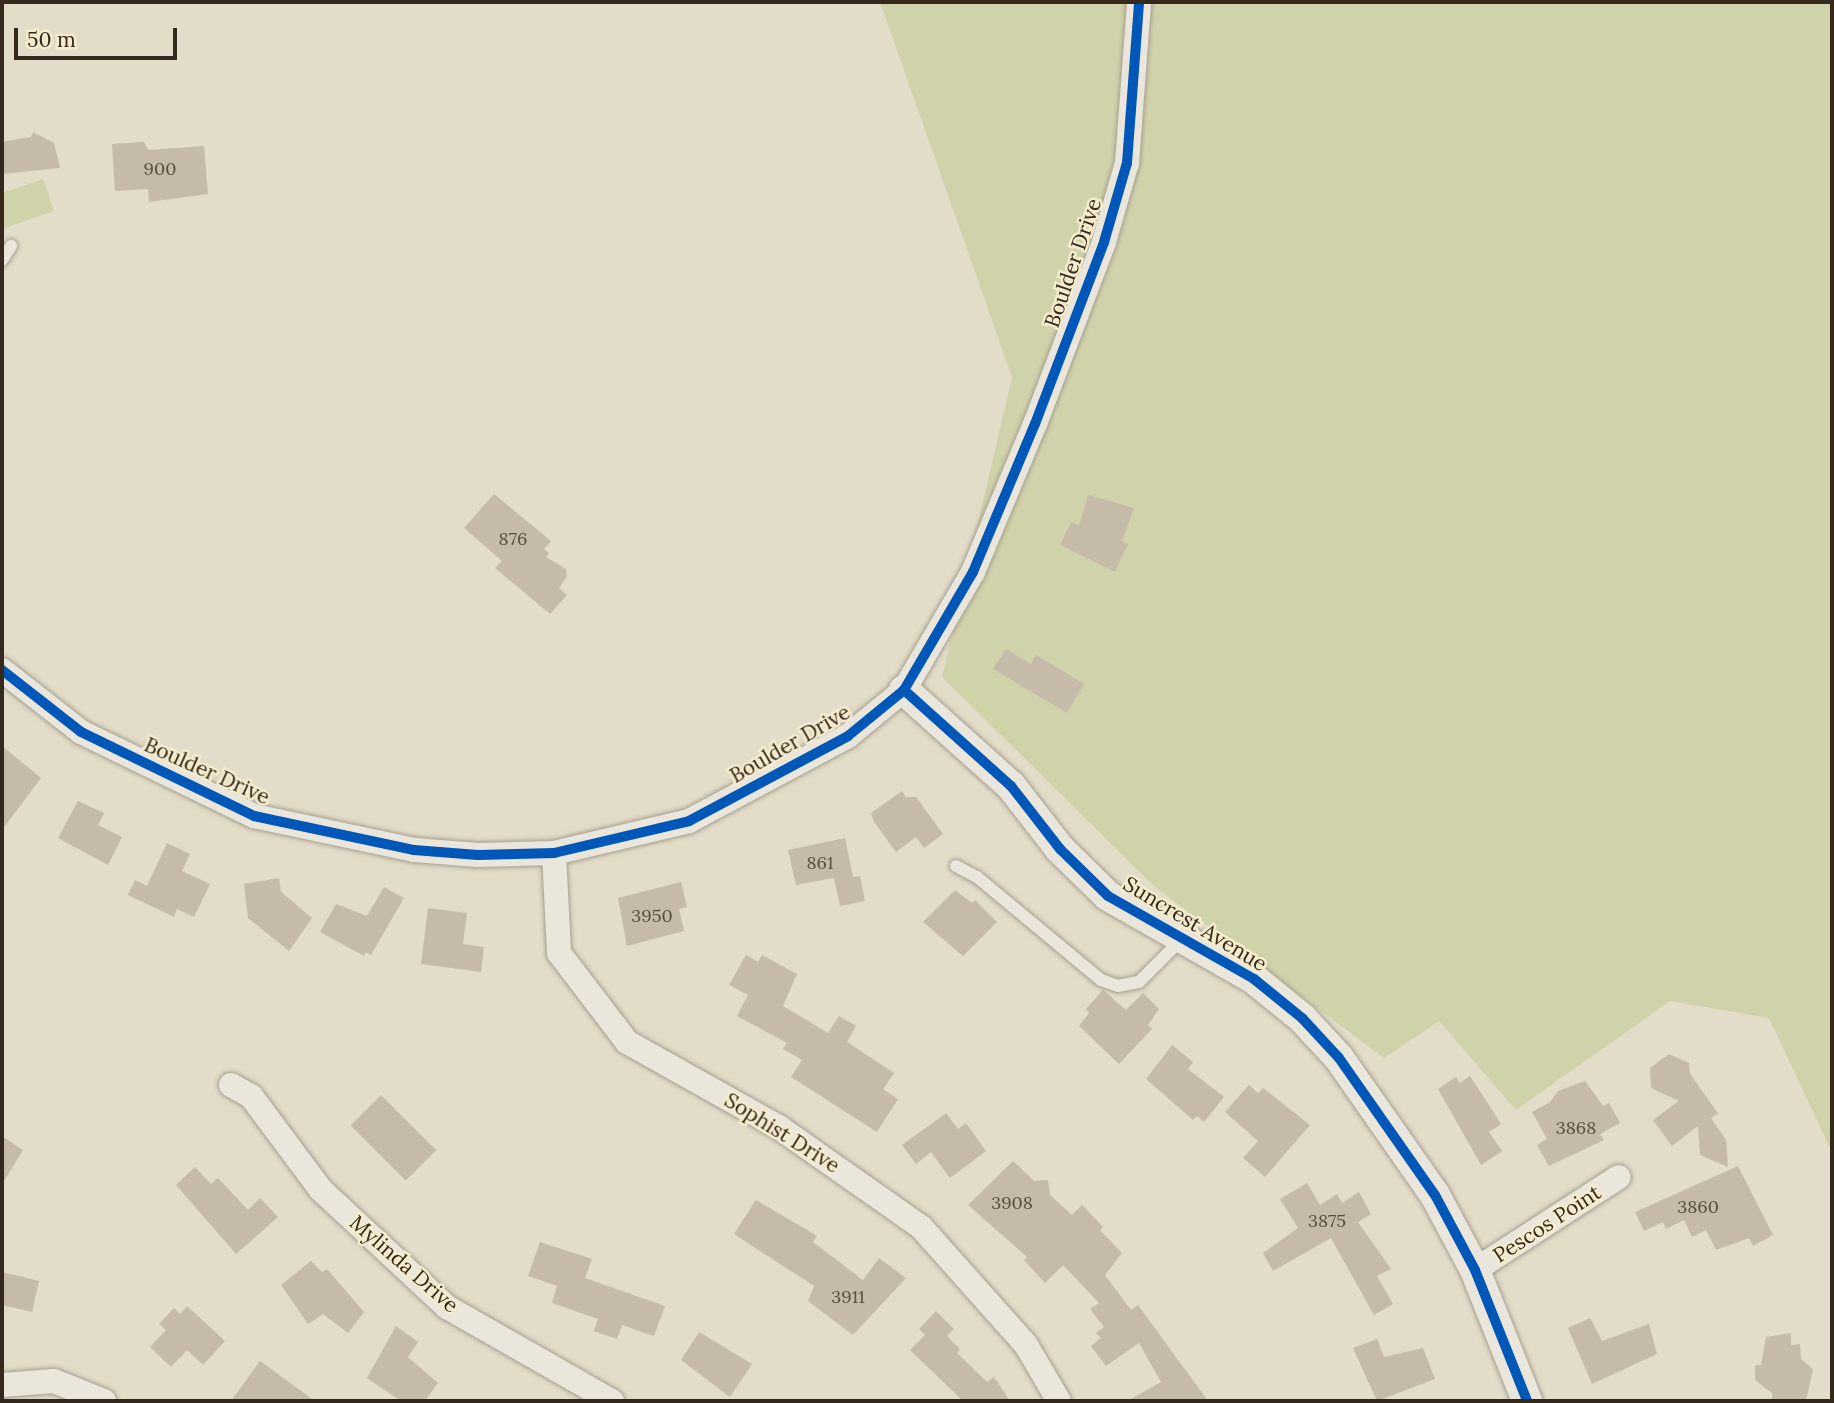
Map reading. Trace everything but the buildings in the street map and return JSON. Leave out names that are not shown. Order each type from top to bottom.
[{"type":"street","name":"Boulder Drive","points":[[2,670],[81,732],[254,816],[414,850],[478,855],[554,853],[689,821],[848,736],[904,690],[973,572],[1104,242],[1127,163],[1139,2]]},
{"type":"street","name":"Suncrest Avenue","points":[[904,690],[1011,786],[1060,849],[1108,895],[1254,979],[1339,1058],[1435,1195],[1475,1270],[1527,1401]]},
{"type":"street","name":"Sophist Drive","points":[[554,853],[559,953],[627,1042],[780,1128],[922,1227],[1026,1345],[1059,1401]]},
{"type":"street","name":"Mylinda Drive","points":[[231,1085],[251,1096],[321,1190],[447,1307],[612,1401]]},
{"type":"street","name":"Pescos Point","points":[[1475,1270],[1619,1177]]},
{"type":"street","points":[[2,1385],[54,1381],[104,1401]]},
{"type":"lane","points":[[2,260],[11,246]]},
{"type":"lane","points":[[956,866],[977,877],[1101,980],[1118,986],[1139,982],[1183,939]]},
{"type":"green space","points":[[880,2],[1832,2],[1832,1152],[1769,1018],[1670,1001],[1516,1110],[1439,1021],[1384,1058],[1155,887],[942,677],[1012,377]]},
{"type":"green space","points":[[43,179],[54,211],[2,229],[2,193]]},
{"type":"cycle path","points":[[2,670],[81,732],[254,816],[414,850],[478,855],[554,853],[689,821],[848,736],[904,690],[973,572],[1035,424],[1104,242],[1127,163],[1139,2]]},
{"type":"cycle path","points":[[904,690],[1011,786],[1060,849],[1108,896],[1254,979],[1302,1018],[1339,1058],[1435,1195],[1475,1270],[1527,1401]]}]
